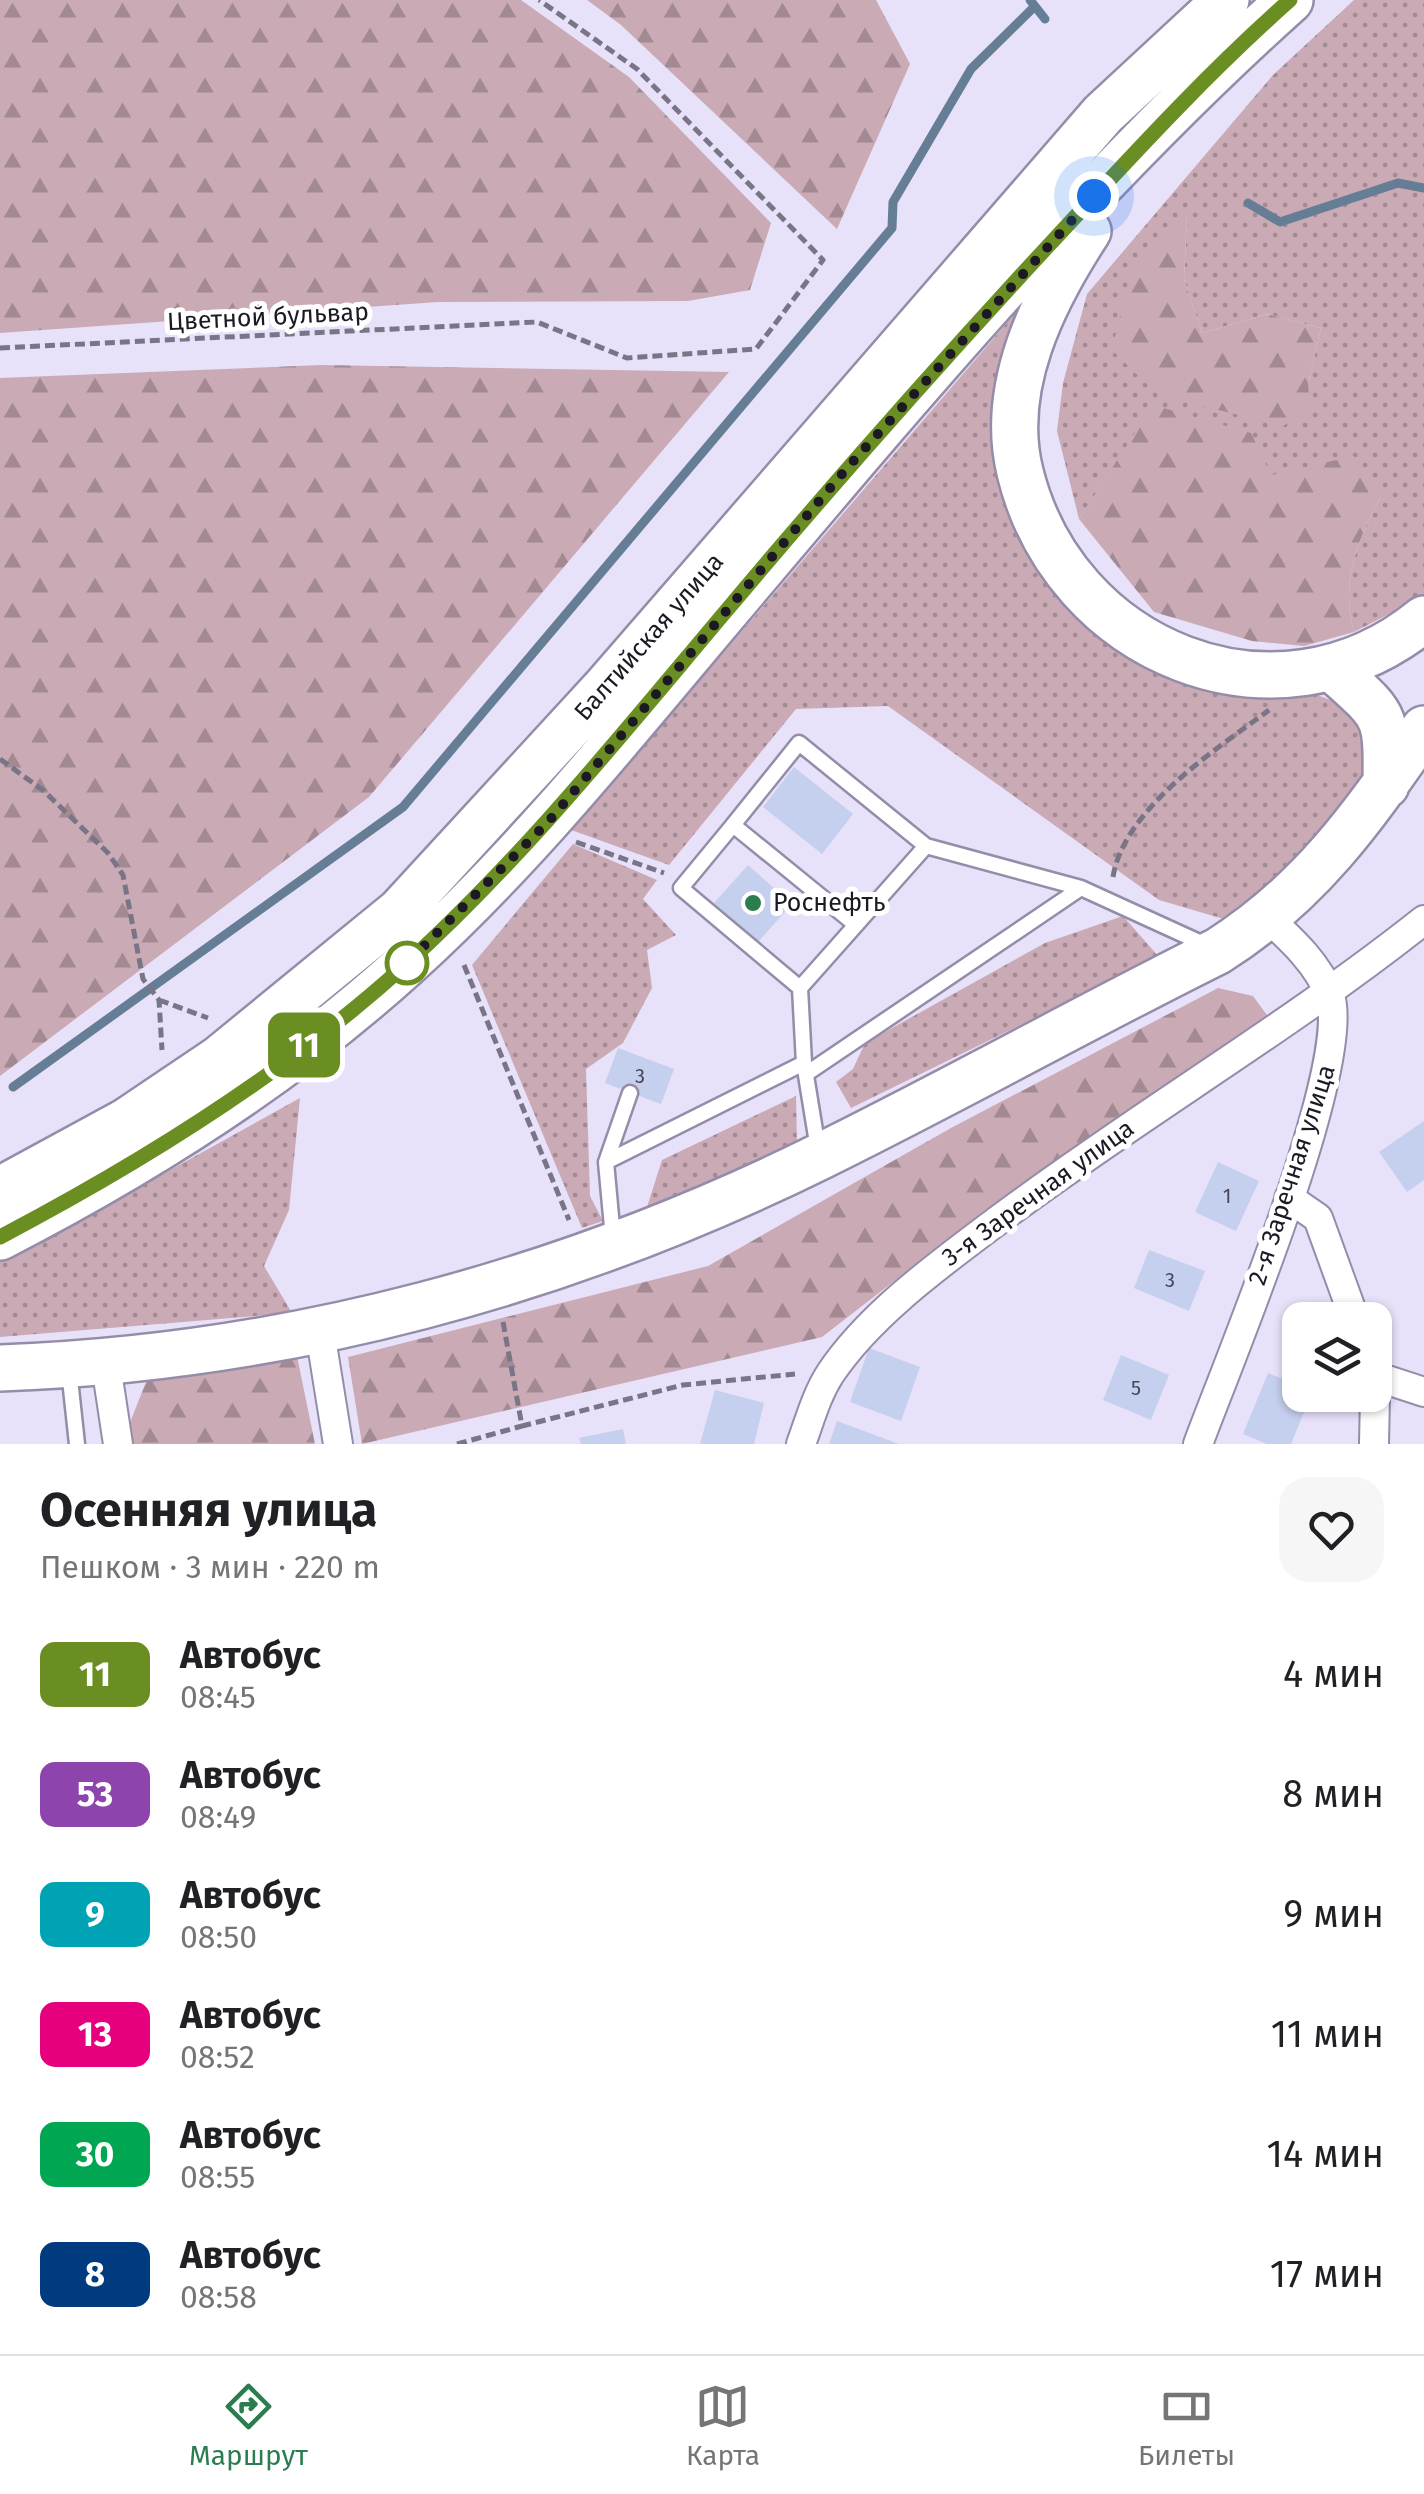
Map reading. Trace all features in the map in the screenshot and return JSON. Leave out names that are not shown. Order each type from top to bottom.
[{"type":"main road","points":[[1103,114],[1201,0]]},
{"type":"main road","name":"Балтийская улица","points":[[0,1190],[127,1121],[219,1059],[400,911],[606,687],[1103,114],[1226,0]]},
{"type":"main road","name":"Балтийская улица","points":[[0,1237],[122,1167],[229,1098],[403,967],[549,821],[847,468],[1148,138],[1290,0]]},
{"type":"main road","points":[[1148,138],[1064,267],[1029,341],[1017,404],[1019,471],[1058,562],[1095,605],[1132,634],[1176,659],[1234,674],[1332,669],[1399,640],[1424,620]]},
{"type":"main road","points":[[1332,669],[1377,710],[1387,728],[1386,784]]},
{"type":"main road","points":[[0,1368],[88,1365],[320,1332],[433,1306],[594,1238],[820,1157],[1218,951],[1269,918],[1309,881],[1424,729]]},
{"type":"street","name":"2-я Заречная улица","points":[[1198,1444],[1289,1198],[1332,1048],[1330,995],[1302,949],[1269,918]]},
{"type":"street","name":"3-я Заречная улица","points":[[802,1444],[818,1395],[833,1370],[918,1281],[1214,1066],[1330,995],[1424,920]]},
{"type":"street","points":[[1289,1198],[1318,1218],[1348,1302]]},
{"type":"street","points":[[320,1332],[338,1444]]},
{"type":"street","points":[[88,1365],[118,1444]]},
{"type":"street","points":[[1392,1381],[1424,1392]]},
{"type":"street","points":[[1374,1444],[1375,1412]]},
{"type":"lane","points":[[800,988],[680,888],[800,743],[926,846],[1082,888],[1218,951]]},
{"type":"lane","points":[[733,825],[856,925]]},
{"type":"lane","points":[[820,1157],[805,1069],[800,988],[926,846]]},
{"type":"lane","points":[[606,1162],[805,1069],[1082,888]]},
{"type":"lane","points":[[594,1238],[606,1162],[630,1093]]},
{"type":"lane","points":[[78,1444],[88,1365]]},
{"type":"path","name":"Цветной бульвар","points":[[0,348],[537,322],[627,358],[756,349],[823,260],[636,68],[539,0]]},
{"type":"path","points":[[1134,912],[1114,892],[1113,875],[1117,858],[1148,812],[1189,770],[1279,703]]},
{"type":"path","points":[[0,759],[44,792],[108,853],[123,876],[143,979],[159,1000],[209,1018]]},
{"type":"path","points":[[570,840],[686,881]]},
{"type":"path","points":[[464,965],[594,1238]]},
{"type":"path","points":[[159,1000],[162,1050]]},
{"type":"path","points":[[500,1307],[522,1426]]},
{"type":"path","points":[[457,1444],[683,1386],[833,1370]]},
{"type":"green space","points":[[0,0],[521,0],[629,77],[771,223],[750,290],[688,301],[438,302],[0,333]]},
{"type":"green space","points":[[587,0],[876,0],[910,64],[837,229],[621,25]]},
{"type":"green space","points":[[1354,0],[1424,0],[1424,596],[1354,632],[1349,596],[1353,563],[1380,498],[1271,475],[1154,406],[1079,519],[1057,431],[1063,383],[1087,294],[1273,75]],"holes":[[[1187,216],[1184,279],[1202,333],[1267,314],[1321,328],[1308,384],[1113,350]]]},
{"type":"green space","points":[[1187,215],[1184,279],[1202,333],[1267,314],[1321,328],[1308,384],[1310,408],[1283,426],[1158,395],[1112,350],[1131,269]]},
{"type":"green space","points":[[1037,288],[999,419],[1080,605],[1354,709],[1373,737],[1363,788],[1317,854],[1234,922],[1159,900],[888,706],[796,709],[669,865],[571,830]]},
{"type":"green space","points":[[321,365],[729,372],[369,797],[0,1076],[0,378]]},
{"type":"green space","points":[[1153,405],[1251,433],[1271,475],[1354,456],[1380,498],[1353,563],[1349,596],[1354,632],[1304,646],[1252,641],[1154,612],[1079,519]]},
{"type":"green space","points":[[573,844],[657,880],[643,899],[676,935],[647,950],[652,988],[623,1043],[586,1069],[590,1196],[603,1221],[582,1228],[472,965]]},
{"type":"green space","points":[[1123,916],[1159,957],[851,1108],[836,1082],[853,1069],[865,1043],[1045,943]]},
{"type":"green space","points":[[1218,988],[1253,996],[1272,1022],[974,1219],[822,1337],[362,1444],[348,1357],[708,1266],[951,1128]]},
{"type":"green space","points":[[796,1096],[797,1144],[647,1207],[662,1160]]},
{"type":"green space","points":[[300,1098],[289,1210],[264,1266],[292,1313],[0,1337],[0,1255],[163,1174]]},
{"type":"green space","points":[[297,1356],[315,1444],[129,1444],[127,1430],[146,1382]]},
{"type":"building","points":[[794,767],[853,814],[822,854],[763,807]]},
{"type":"building","name":"Роснефть","points":[[748,865],[792,904],[758,942],[714,903]]},
{"type":"building","points":[[618,1048],[674,1069],[661,1104],[605,1083]]},
{"type":"building","points":[[1424,1121],[1424,1180],[1407,1192],[1379,1152]]},
{"type":"building","points":[[1218,1162],[1259,1181],[1236,1231],[1195,1212]]},
{"type":"building","points":[[1149,1250],[1205,1271],[1189,1311],[1134,1288]]},
{"type":"building","points":[[869,1348],[920,1367],[901,1421],[850,1402]]},
{"type":"building","points":[[1121,1355],[1169,1375],[1151,1420],[1103,1400]]},
{"type":"building","points":[[1268,1373],[1282,1379],[1282,1412],[1304,1412],[1291,1444],[1267,1444],[1243,1434]]},
{"type":"building","points":[[715,1390],[764,1403],[754,1444],[700,1444]]},
{"type":"building","points":[[837,1421],[899,1444],[829,1444]]},
{"type":"building","points":[[623,1429],[626,1444],[581,1444],[579,1438]]},
{"type":"waterway","points":[[1030,0],[1045,19]]},
{"type":"waterway","points":[[13,1087],[403,807],[892,228],[893,202],[971,69],[1034,7]]},
{"type":"waterway","points":[[1248,203],[1280,222],[1398,183],[1424,188]]},
{"type":"bus line","name":"11","points":[[0,1237],[152,1149],[244,1088],[403,967],[549,821],[847,468],[987,312],[1148,138],[1290,0]]},
{"type":"place","name":"Роснефть","points":[[753,903]]},
{"type":"route","points":[[407,963],[403,967],[491,880],[549,821],[847,468],[1094,196]]}]
